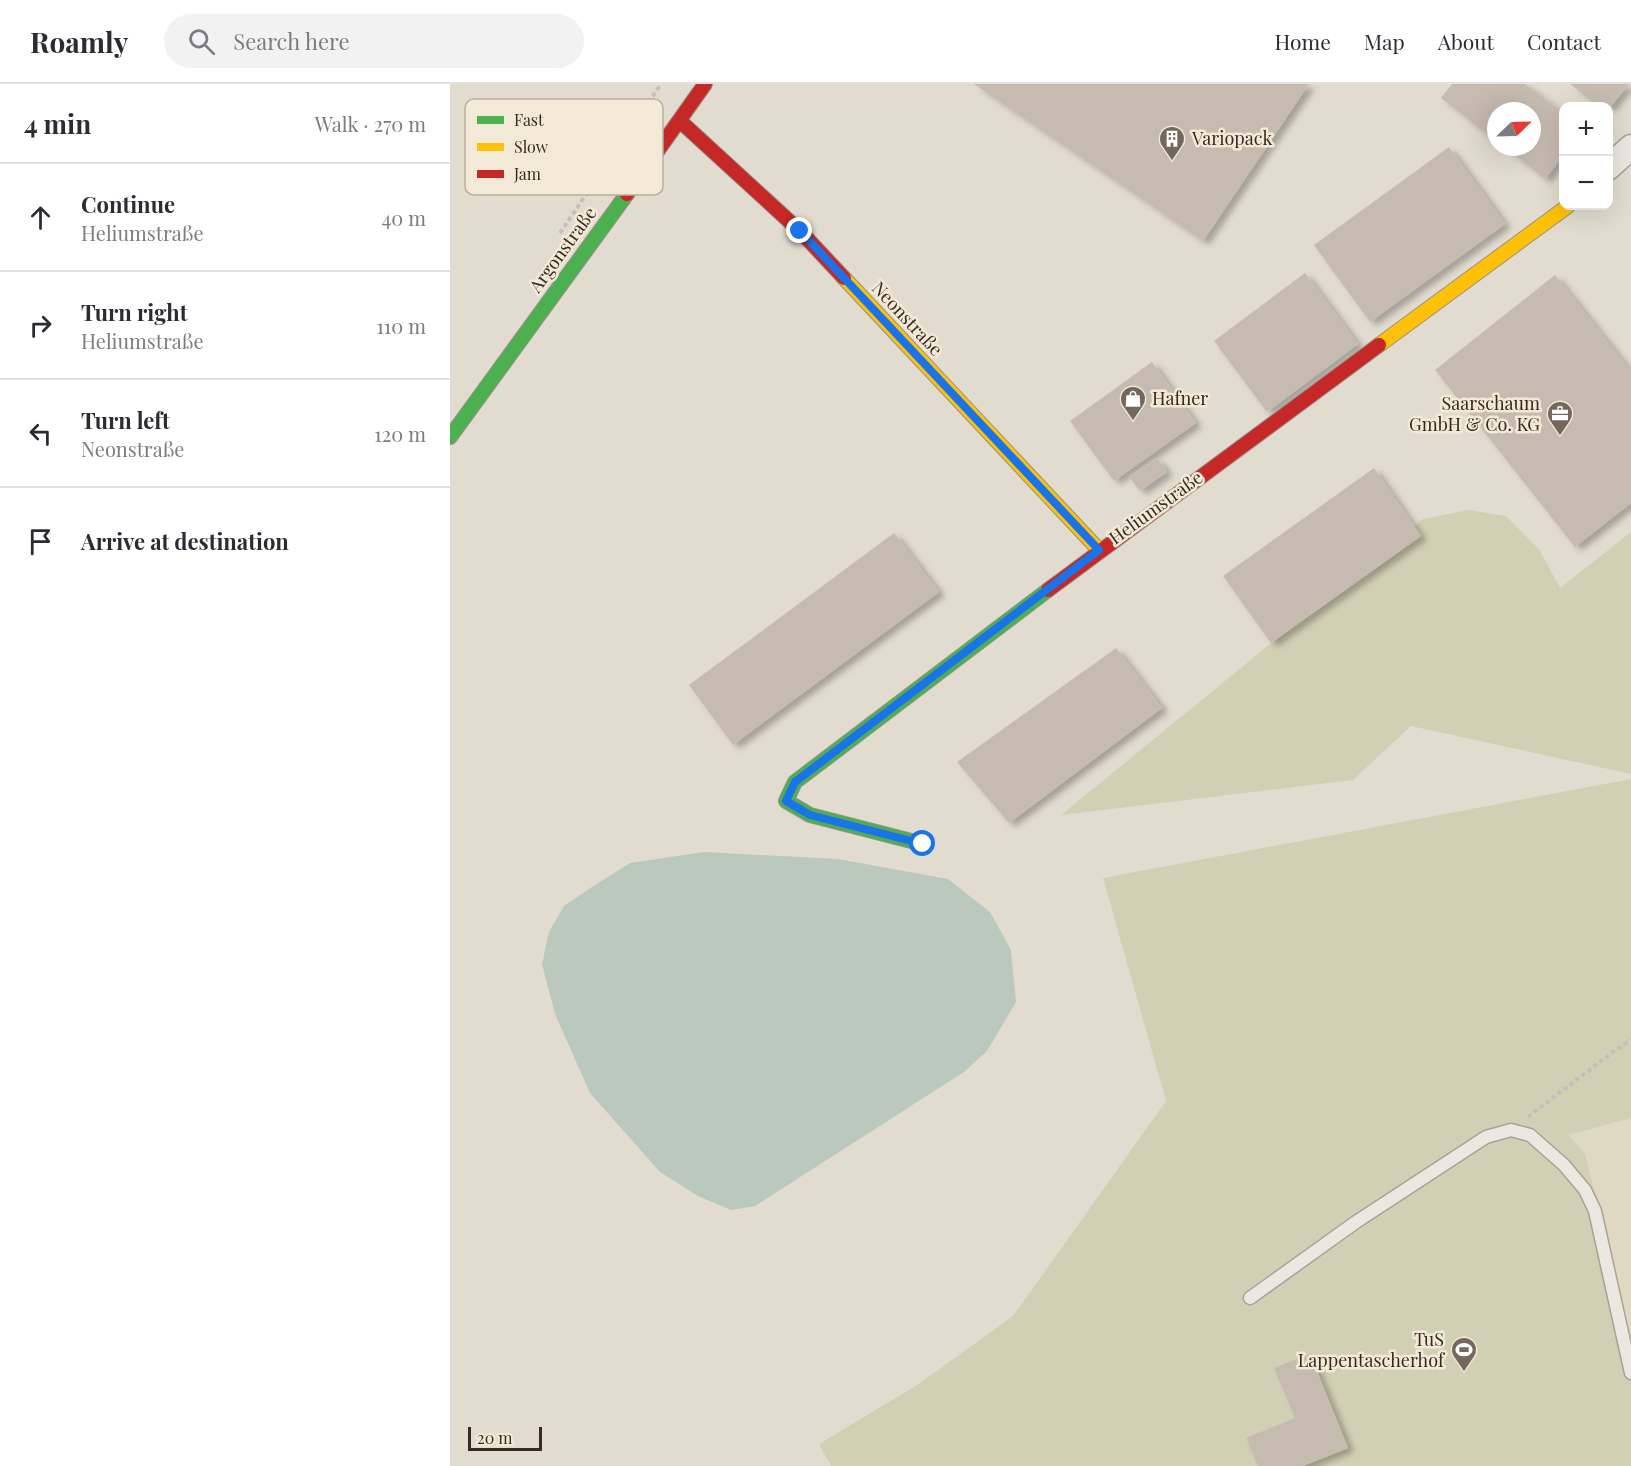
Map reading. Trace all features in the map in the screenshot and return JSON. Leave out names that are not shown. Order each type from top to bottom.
[{"type":"street","name":"Argonstraße","points":[[663,144],[705,84]]},
{"type":"street","name":"Neonstraße","points":[[680,121],[800,231],[1099,550]]},
{"type":"street","points":[[1613,163],[1631,147]]},
{"type":"street","name":"Argonstraße","points":[[450,437],[626,195]]},
{"type":"street","name":"Heliumstraße","points":[[923,844],[810,815],[786,801],[795,782],[1099,550],[1563,210]]},
{"type":"lane","points":[[1250,1298],[1356,1222],[1486,1137],[1511,1130],[1530,1135],[1564,1165],[1585,1190],[1595,1211],[1631,1373]]},
{"type":"path","points":[[1511,1130],[1631,1040]]},
{"type":"shaded area","points":[[1468,510],[1506,516],[1539,549],[1560,588],[1631,532],[1631,774],[1411,726],[1353,780],[1061,815],[1423,519]]},
{"type":"shaded area","points":[[1631,779],[1631,1118],[1569,1135],[1585,1154],[1631,1336],[1631,1466],[831,1466],[819,1444],[917,1385],[1013,1316],[1166,1101],[1103,878]]},
{"type":"shaded area","points":[[704,852],[838,859],[948,879],[990,912],[1011,950],[1016,1002],[987,1051],[964,1072],[755,1206],[731,1210],[698,1196],[660,1172],[590,1093],[555,1014],[542,964],[549,932],[564,906],[630,863]]},
{"type":"shaded area","points":[[1631,1118],[1631,1336],[1585,1154],[1568,1135]]},
{"type":"building","name":"Variopack","points":[[974,84],[1309,84],[1203,241]]},
{"type":"building","points":[[1452,84],[1525,84],[1559,110],[1559,161],[1545,179],[1516,156],[1541,156],[1541,102],[1487,102],[1487,134],[1441,98]]},
{"type":"building","points":[[1570,84],[1629,84],[1613,104],[1613,102],[1593,102]]},
{"type":"building","points":[[1449,147],[1505,224],[1370,322],[1314,245]]},
{"type":"building","points":[[1305,273],[1358,344],[1267,412],[1214,341]]},
{"type":"building","name":"Saarschaum GmbH & Co. KG","points":[[1555,275],[1631,372],[1631,503],[1575,547],[1435,370]]},
{"type":"building","name":"Hafner","points":[[1152,362],[1196,423],[1114,481],[1070,421]]},
{"type":"building","points":[[1157,458],[1167,472],[1140,491],[1129,477]]},
{"type":"building","points":[[1374,468],[1421,536],[1271,643],[1223,576]]},
{"type":"building","points":[[894,533],[939,592],[733,745],[689,685]]},
{"type":"building","points":[[1116,648],[1162,708],[1009,823],[957,762]]},
{"type":"building","points":[[1310,1354],[1348,1448],[1303,1466],[1258,1466],[1246,1438],[1295,1418],[1274,1368]]},
{"type":"traffic: fast","points":[[450,437],[626,195]]},
{"type":"traffic: fast","points":[[923,844],[810,815],[786,801],[795,782],[1048,590]]},
{"type":"traffic: slow","points":[[1379,345],[1563,210]]},
{"type":"traffic: slow","points":[[844,278],[1099,550]]},
{"type":"traffic: jam","points":[[663,143],[705,84]]},
{"type":"traffic: jam","points":[[680,121],[800,231],[844,278]]},
{"type":"traffic: jam","points":[[1048,590],[1379,345]]},
{"type":"place","name":"Variopack","points":[[1172,162]]},
{"type":"place","name":"Hafner","points":[[1133,422]]},
{"type":"place","name":"Saarschaum GmbH & Co. KG","points":[[1560,437]]},
{"type":"place","name":"TuS Lappentascherhof","points":[[1464,1373]]},
{"type":"route","points":[[800,231],[1099,550],[795,782],[786,801],[810,815],[923,844]]}]
